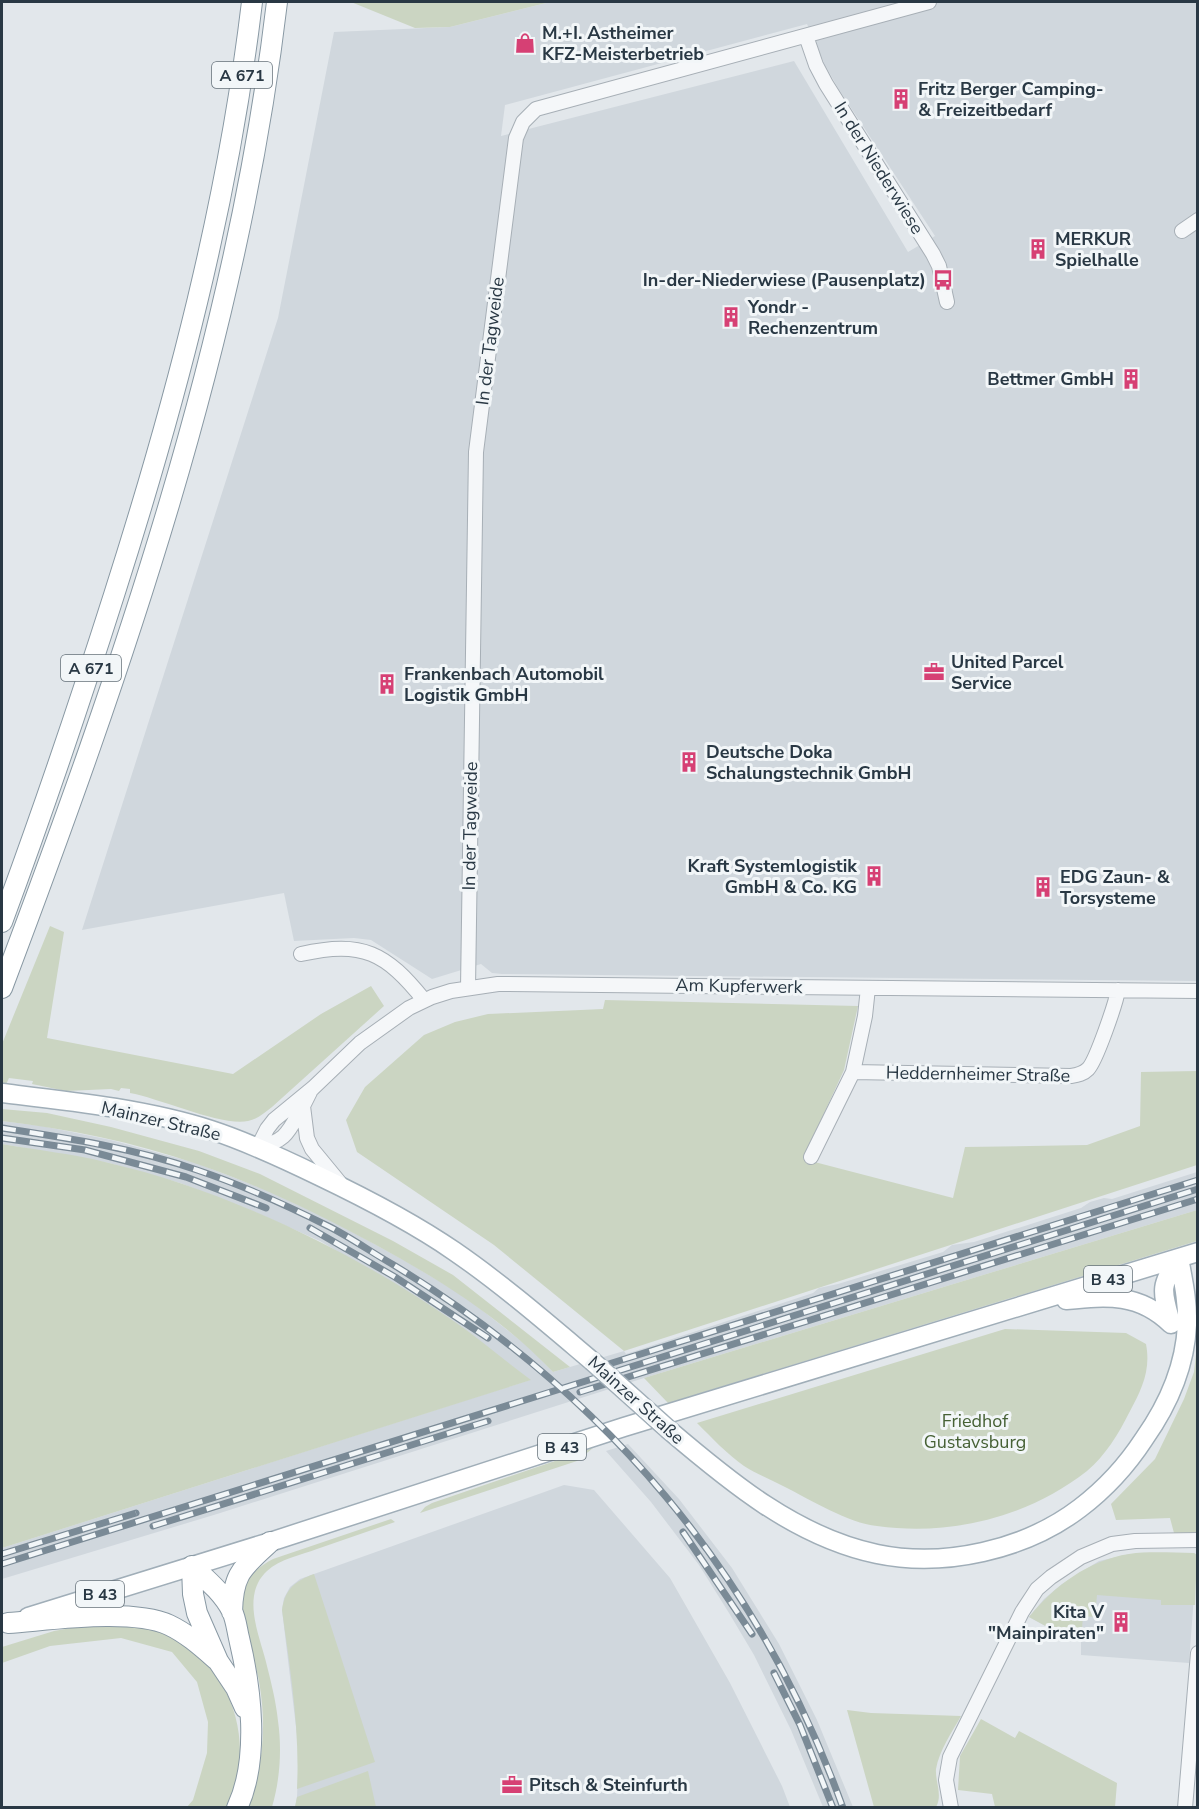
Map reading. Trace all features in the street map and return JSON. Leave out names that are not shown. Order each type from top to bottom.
[{"type":"highway","name":"A 671","points":[[2,922],[89,674],[152,476],[173,400],[217,215],[239,100],[252,2]]},
{"type":"highway","name":"A 671","points":[[2,988],[69,806],[111,683],[162,526],[184,449],[211,348],[242,211],[268,73],[277,2]]},
{"type":"highway","points":[[237,1808],[243,1796],[248,1772],[250,1719],[248,1686],[232,1611],[232,1589],[241,1570],[270,1542]]},
{"type":"highway","points":[[192,1566],[217,1591],[232,1611]]},
{"type":"highway","points":[[192,1566],[193,1594],[197,1613],[218,1661],[236,1688],[250,1719]]},
{"type":"highway","points":[[5,1624],[123,1616],[146,1619],[168,1625],[190,1637],[218,1661]]},
{"type":"main road","name":"Mainzer Straße","points":[[2,1093],[138,1112],[210,1129],[258,1148],[345,1188],[413,1225],[453,1250],[501,1285],[721,1474],[787,1518],[853,1548],[877,1554],[908,1559],[937,1559],[1001,1548],[1058,1522],[1090,1500],[1131,1458],[1167,1402],[1180,1364],[1179,1326]]},
{"type":"main road","name":"B 43","points":[[5,1624],[270,1542],[624,1427],[1197,1252]]},
{"type":"main road","points":[[1179,1258],[1165,1280],[1163,1288],[1179,1326]]},
{"type":"main road","points":[[1038,1302],[1085,1298],[1126,1298],[1143,1303],[1179,1326]]},
{"type":"street","name":"In der Tagweide","points":[[468,988],[476,452],[516,138],[523,122],[536,109],[929,2]]},
{"type":"street","name":"In der Niederwiese","points":[[806,36],[816,65],[826,84],[939,266],[947,302]]},
{"type":"street","points":[[1182,231],[1197,220]]},
{"type":"street","points":[[301,954],[353,949],[368,952],[393,967],[424,1000]]},
{"type":"street","name":"Am Kupferwerk","points":[[258,1148],[274,1120],[313,1088],[360,1043],[424,1000],[468,988],[522,984],[1197,991]]},
{"type":"street","points":[[811,1157],[853,1072],[865,1016],[868,988]]},
{"type":"street","name":"Heddernheimer Straße","points":[[853,1072],[1081,1075],[1091,1065],[1116,1004],[1118,990]]},
{"type":"street","name":"Am Kupferwerk","points":[[258,1148],[280,1141],[313,1088]]},
{"type":"street","points":[[303,1106],[304,1122],[312,1149],[345,1188]]},
{"type":"street","points":[[951,1808],[946,1780],[950,1757],[1022,1612],[1037,1589],[1062,1568],[1112,1544],[1135,1541],[1197,1540]]},
{"type":"street","points":[[1185,1808],[1197,1653]]},
{"type":"shaded area","points":[[550,2],[1197,2],[1197,981],[502,974],[492,973],[481,964],[432,979],[371,940],[354,938],[294,941],[284,893],[82,930],[278,318],[334,32],[450,27]],"holes":[[[807,24],[825,65],[935,236],[908,252],[794,61],[501,136],[505,105]]]},
{"type":"shaded area","points":[[2,1121],[42,1126],[111,1140],[196,1163],[264,1189],[331,1220],[464,1296],[530,1348],[553,1372],[624,1351],[626,1354],[813,1293],[819,1288],[943,1252],[952,1245],[974,1242],[1081,1208],[1090,1202],[1104,1198],[1112,1199],[1197,1172],[1197,1210],[644,1378],[217,1514],[2,1579],[2,1548],[530,1380],[454,1322],[320,1241],[250,1210],[180,1183],[109,1163],[2,1144]]},
{"type":"shaded area","points":[[628,1444],[679,1499],[732,1568],[779,1644],[817,1720],[853,1807],[823,1807],[791,1730],[754,1655],[729,1613],[699,1565],[651,1502],[606,1451]]},
{"type":"shaded area","points":[[564,1485],[594,1490],[670,1578],[730,1683],[782,1786],[790,1807],[295,1807],[299,1752],[282,1610],[284,1598],[290,1587],[300,1579]]},
{"type":"shaded area","points":[[1194,1553],[1197,1555],[1189,1663],[1081,1655],[1081,1641],[1062,1635],[1029,1617],[1044,1599],[1062,1584],[1099,1561],[1130,1554]]},
{"type":"green space","points":[[351,2],[550,2],[450,27],[415,28]]},
{"type":"green space","points":[[50,926],[64,932],[47,1038],[233,1074],[321,1014],[371,986],[384,1006],[272,1107],[248,1121],[237,1122],[207,1116],[130,1093],[130,1089],[66,1091],[32,1084],[33,1081],[9,1078],[2,1093],[2,1044]]},
{"type":"green space","points":[[605,1000],[858,1006],[844,1070],[803,1159],[953,1198],[965,1147],[1087,1145],[1140,1126],[1141,1072],[1197,1071],[1197,1165],[624,1351],[494,1245],[357,1152],[346,1120],[365,1087],[424,1035],[455,1022],[488,1014],[603,1009]]},
{"type":"green space","points":[[2,1109],[47,1113],[111,1127],[199,1151],[260,1174],[393,1241],[453,1275],[570,1367],[553,1372],[492,1318],[424,1272],[288,1201],[220,1172],[149,1149],[76,1132],[2,1121]]},
{"type":"green space","points":[[2,1144],[82,1157],[153,1175],[244,1207],[289,1227],[333,1248],[417,1296],[465,1329],[531,1380],[2,1548]]},
{"type":"green space","points":[[1197,1210],[1197,1241],[668,1403],[644,1378]]},
{"type":"green space","name":"Friedhof Gustavsburg","points":[[1005,1329],[1126,1333],[1146,1344],[1147,1353],[1144,1379],[1134,1404],[1111,1444],[1100,1458],[1087,1471],[1064,1487],[1014,1512],[987,1520],[933,1528],[866,1524],[830,1510],[744,1466],[697,1423]]},
{"type":"green space","points":[[1197,1345],[1197,1533],[1174,1533],[1170,1518],[1116,1520],[1111,1504],[1155,1459],[1184,1399],[1194,1372]]},
{"type":"green space","points":[[593,1448],[577,1461],[420,1513],[432,1503]]},
{"type":"green space","points":[[391,1519],[395,1522],[284,1560],[267,1571],[259,1581],[253,1603],[254,1615],[276,1706],[280,1764],[272,1807],[249,1807],[258,1775],[263,1714],[257,1670],[242,1614],[243,1592],[247,1581],[259,1568],[273,1559]]},
{"type":"green space","points":[[1137,1553],[1194,1553],[1197,1555],[1195,1605],[1161,1605],[1161,1600],[1097,1595],[1095,1617],[1083,1616],[1081,1641],[1062,1635],[1029,1617],[1061,1585],[1086,1568],[1100,1562]]},
{"type":"green space","points":[[314,1574],[375,1762],[297,1789],[296,1721],[282,1610],[288,1591],[301,1580]]},
{"type":"green space","points":[[94,1624],[133,1624],[151,1628],[193,1651],[210,1668],[224,1688],[234,1710],[239,1734],[240,1758],[236,1783],[228,1807],[187,1807],[193,1800],[207,1753],[208,1722],[197,1682],[172,1652],[121,1638],[50,1646],[2,1663],[2,1647],[54,1631]]},
{"type":"green space","points":[[847,1710],[961,1716],[946,1742],[936,1769],[939,1798],[936,1807],[874,1807]]},
{"type":"green space","points":[[981,1719],[1015,1738],[1019,1731],[1117,1783],[1115,1807],[995,1807],[992,1794],[958,1790],[960,1756]]},
{"type":"green space","points":[[368,1771],[376,1807],[295,1807],[297,1797]]},
{"type":"railway","points":[[2,1128],[76,1140],[173,1162],[280,1203],[336,1230],[392,1264],[469,1315],[540,1370],[606,1431],[666,1496],[719,1567],[767,1642],[808,1723],[843,1808]]},
{"type":"railway","points":[[2,1138],[85,1150],[186,1177],[266,1208]]},
{"type":"railway","points":[[596,1368],[1198,1180]]},
{"type":"railway","points":[[2,1564],[1198,1189]]},
{"type":"railway","points":[[580,1392],[1198,1199]]},
{"type":"railway","points":[[310,1228],[395,1277],[488,1338]]},
{"type":"railway","points":[[153,1526],[488,1421]]},
{"type":"railway","points":[[2,1554],[136,1513]]},
{"type":"railway","points":[[683,1532],[752,1634]]},
{"type":"railway","points":[[774,1673],[800,1725],[833,1808]]},
{"type":"place","name":"M.+I. Astheimer KFZ-Meisterbetrieb","points":[[525,43]]},
{"type":"place","name":"Fritz Berger Camping- & Freizeitbedarf","points":[[901,99]]},
{"type":"place","name":"MERKUR Spielhalle","points":[[1038,249]]},
{"type":"place","name":"In-der-Niederwiese (Pausenplatz)","points":[[943,280]]},
{"type":"place","name":"Yondr - Rechenzentrum","points":[[731,317]]},
{"type":"place","name":"Bettmer GmbH","points":[[1131,379]]},
{"type":"place","name":"United Parcel Service","points":[[934,672]]},
{"type":"place","name":"Frankenbach Automobil Logistik GmbH","points":[[387,684]]},
{"type":"place","name":"Deutsche Doka Schalungstechnik GmbH","points":[[689,762]]},
{"type":"place","name":"Kraft Systemlogistik GmbH & Co. KG","points":[[874,876]]},
{"type":"place","name":"EDG Zaun- & Torsysteme","points":[[1043,887]]},
{"type":"place","name":"Kita V \"Mainpiraten\"","points":[[1121,1622]]},
{"type":"place","name":"Pitsch & Steinfurth","points":[[512,1785]]}]
